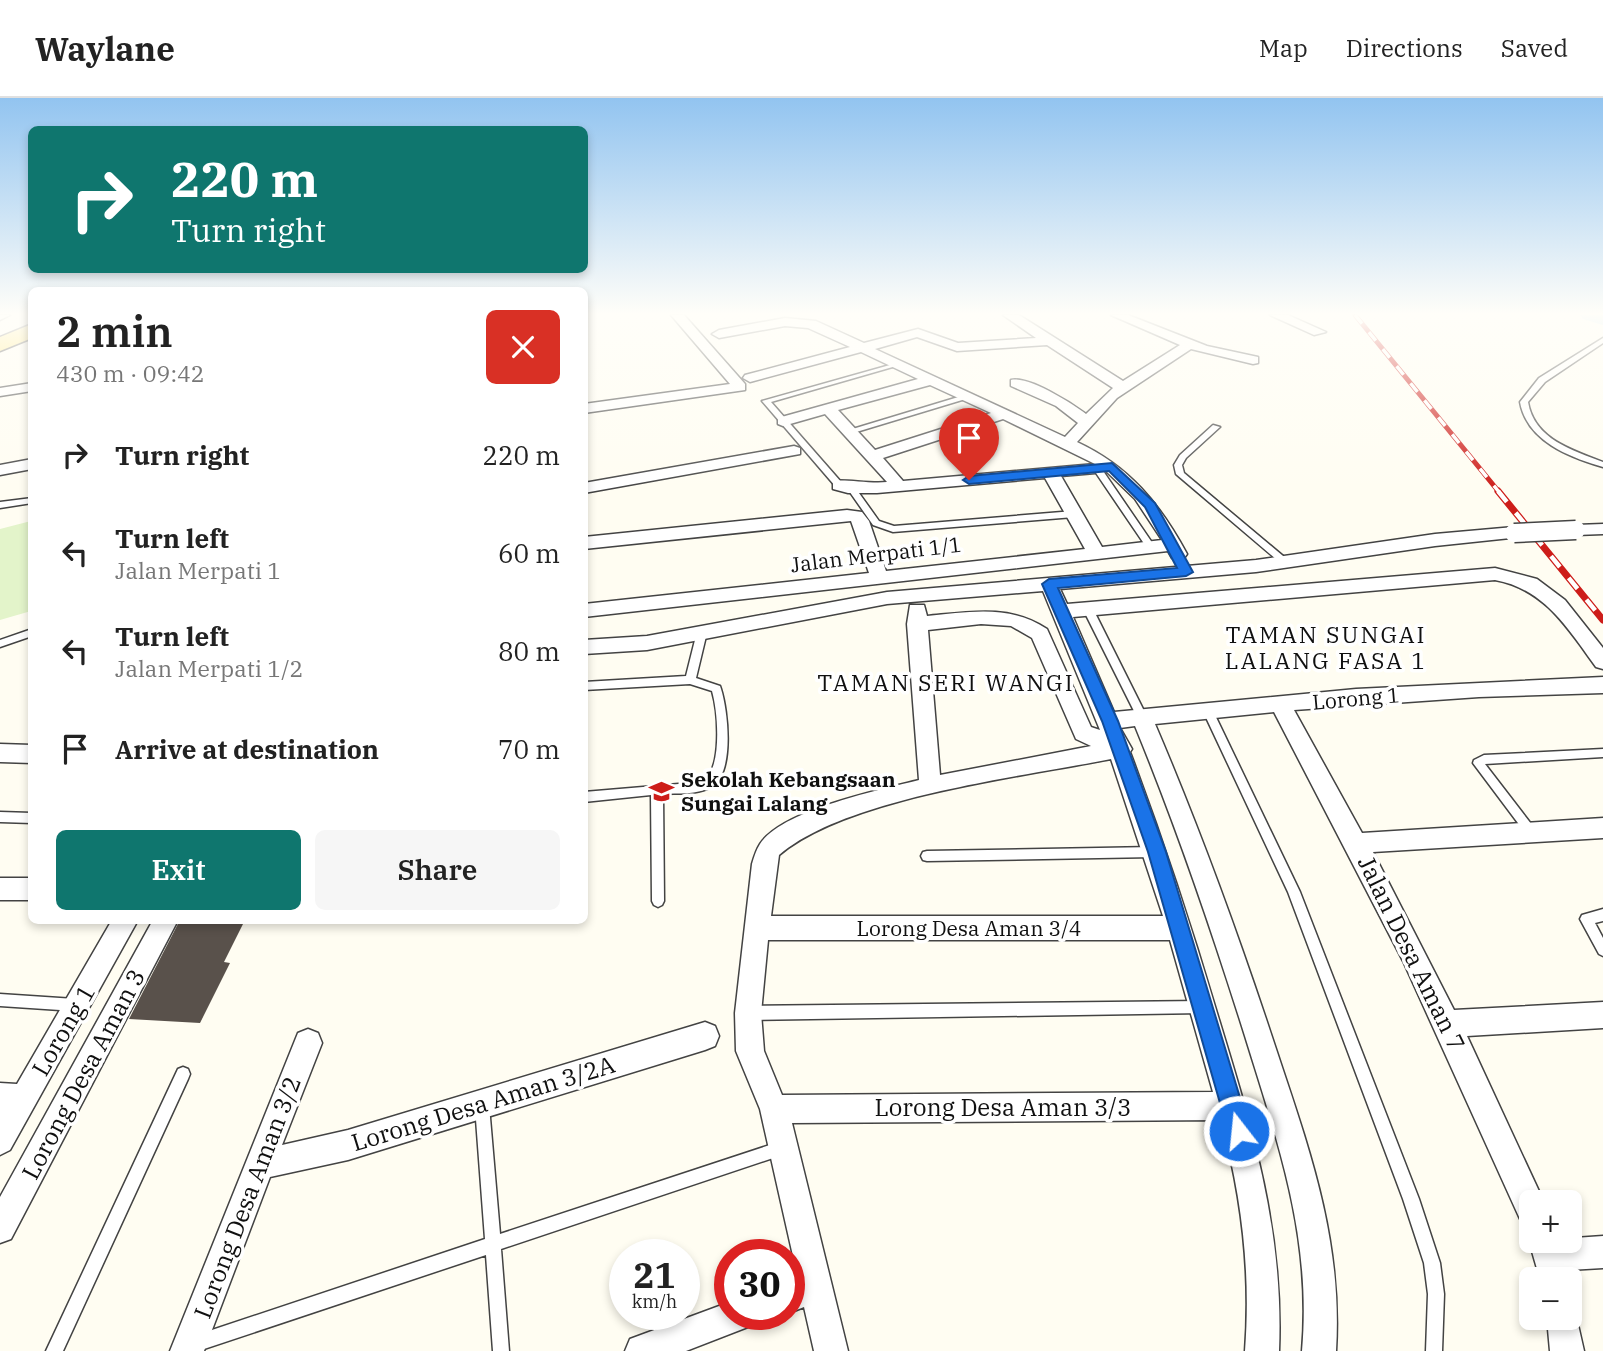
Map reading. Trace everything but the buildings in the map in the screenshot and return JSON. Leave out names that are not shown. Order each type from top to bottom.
[{"type":"street","points":[[588,408],[740,387],[728,373]]},
{"type":"street","points":[[750,378],[767,373]]},
{"type":"street","points":[[918,373],[1068,443],[1105,468],[1150,505],[1186,572]]},
{"type":"street","points":[[1100,373],[1122,387]]},
{"type":"street","points":[[1068,443],[1122,387],[1143,373]]},
{"type":"street","points":[[783,421],[931,380]]},
{"type":"street","points":[[1016,383],[1061,403],[1087,422]]},
{"type":"street","points":[[0,392],[28,388]]},
{"type":"street","points":[[829,409],[899,486]]},
{"type":"street","points":[[874,456],[1004,414]]},
{"type":"street","points":[[588,487],[794,451]]},
{"type":"street","points":[[0,470],[28,465]]},
{"type":"street","points":[[845,487],[899,486],[1105,468]]},
{"type":"street","points":[[1051,474],[1096,552]]},
{"type":"street","name":"Jalan Merpati 1/1","points":[[588,543],[856,516],[878,577]]},
{"type":"street","points":[[588,647],[646,643],[864,601],[1286,563],[1435,540],[1514,533],[1603,530]]},
{"type":"street","name":"Jalan Merpati 1/1","points":[[588,611],[1173,545]]},
{"type":"street","points":[[1075,610],[1481,575],[1513,575],[1540,587],[1551,596],[1603,662]]},
{"type":"street","points":[[1049,584],[1075,610],[1157,852],[1232,1106],[1253,1182],[1261,1242],[1266,1315],[1262,1351]]},
{"type":"street","points":[[917,595],[930,786]]},
{"type":"street","points":[[917,624],[995,618],[1016,619],[1032,627],[1040,634],[1083,733],[1094,739],[1116,736]]},
{"type":"street","name":"Lorong 1","points":[[1116,736],[1142,717],[1503,687],[1603,685]]},
{"type":"street","name":"Jalan Desa Aman 7","points":[[1280,704],[1358,843],[1485,1103],[1523,1190]]},
{"type":"street","points":[[1142,717],[1194,845],[1305,1183],[1319,1248],[1323,1323],[1319,1351]]},
{"type":"street","points":[[795,1239],[774,1109],[750,1051],[748,1013],[764,864],[769,849],[799,827],[844,809],[1116,736]]},
{"type":"street","points":[[0,752],[28,754]]},
{"type":"street","points":[[1358,843],[1603,828]]},
{"type":"street","points":[[0,888],[28,889]]},
{"type":"street","name":"Lorong 1","points":[[0,1140],[12,1098],[77,1005],[124,924]]},
{"type":"street","name":"Lorong Desa Aman 3","points":[[0,1228],[164,924]]},
{"type":"street","name":"Lorong Desa Aman 3/4","points":[[757,928],[1181,928]]},
{"type":"street","points":[[1446,1024],[1603,1015]]},
{"type":"street","name":"Lorong Desa Aman 3/2A","points":[[260,1165],[348,1145],[705,1035]]},
{"type":"street","name":"Lorong Desa Aman 3/2","points":[[188,1348],[308,1043]]},
{"type":"street","name":"Lorong Desa Aman 3/3","points":[[774,1109],[1232,1106]]},
{"type":"street","points":[[1551,1259],[1603,1252]]},
{"type":"street","points":[[805,1298],[831,1351]]},
{"type":"street","points":[[642,1351],[714,1324]]},
{"type":"street","points":[[1564,1330],[1567,1351]]},
{"type":"lane","points":[[864,373],[767,400],[876,523],[893,529],[1074,514]]},
{"type":"lane","points":[[1552,373],[1529,391],[1524,402],[1524,412],[1531,426],[1548,439],[1603,465]]},
{"type":"lane","points":[[850,431],[968,397]]},
{"type":"lane","points":[[1216,426],[1183,457],[1178,465],[1180,474],[1286,563]]},
{"type":"lane","points":[[1105,468],[1150,546]]},
{"type":"lane","points":[[0,505],[28,501]]},
{"type":"lane","points":[[1075,610],[1142,717]]},
{"type":"lane","points":[[690,680],[702,632]]},
{"type":"lane","points":[[0,644],[28,634]]},
{"type":"lane","points":[[588,686],[690,680],[716,689],[722,703],[719,768],[714,779],[704,786],[588,797]]},
{"type":"lane","points":[[1208,711],[1294,892],[1411,1199],[1432,1263],[1436,1294],[1434,1351]]},
{"type":"lane","points":[[1531,832],[1478,763],[1484,759],[1603,753]]},
{"type":"lane","points":[[657,790],[659,901]]},
{"type":"lane","points":[[0,817],[28,818]]},
{"type":"lane","points":[[927,856],[1157,852]]},
{"type":"lane","points":[[1603,915],[1586,919],[1603,950]]},
{"type":"lane","points":[[0,1000],[77,1005]]},
{"type":"lane","points":[[748,1013],[1203,1007]]},
{"type":"lane","points":[[54,1351],[183,1074]]},
{"type":"lane","points":[[482,1103],[501,1351]]},
{"type":"lane","points":[[188,1348],[782,1149]]},
{"type":"green space","points":[[28,522],[28,612],[0,620],[0,529]]},
{"type":"railway","points":[[1403,373],[1499,492]]},
{"type":"railway","points":[[1498,491],[1603,620]]},
{"type":"place","name":"Sekolah Kebangsaan Sungai Lalang","points":[[661,791]]},
{"type":"district","name":"TAMAN SUNGAI LALANG FASA 1","points":[[1326,647]]},
{"type":"district","name":"TAMAN SERI WANGI","points":[[946,682]]},
{"type":"route","points":[[969,480],[1112,467],[1150,505],[1186,572],[1049,584],[1110,721],[1157,852],[1239,1131]]}]
